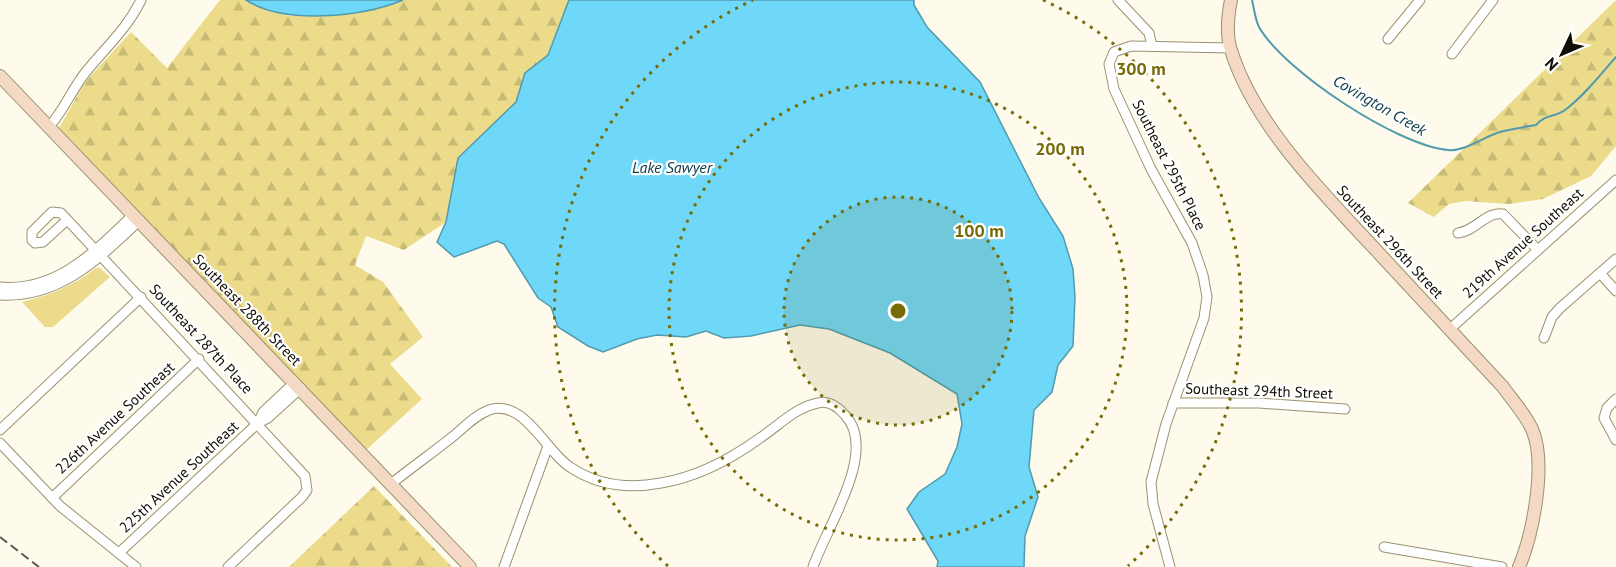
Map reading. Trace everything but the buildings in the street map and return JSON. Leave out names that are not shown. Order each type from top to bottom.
[{"type":"street","points":[[49,127],[63,111],[86,72],[127,27],[141,0]]},
{"type":"street","points":[[1118,0],[1149,33],[1152,46]]},
{"type":"street","name":"Southeast 296th Street","points":[[1231,0],[1228,22],[1231,48],[1254,99],[1280,139],[1338,209],[1450,329],[1523,413],[1533,432],[1537,448],[1533,529],[1519,567]]},
{"type":"street","points":[[1388,39],[1420,0]]},
{"type":"street","points":[[1452,54],[1493,0]]},
{"type":"street","name":"Southeast 295th Place","points":[[1173,404],[1204,318],[1207,297],[1203,275],[1192,243],[1151,168],[1110,74],[1111,57],[1118,50],[1131,46],[1231,48]]},
{"type":"street","name":"Southeast 288th Street","points":[[0,76],[470,567]]},
{"type":"street","name":"219th Avenue Southeast","points":[[1450,329],[1616,180]]},
{"type":"street","points":[[1458,233],[1471,230],[1491,215],[1503,214],[1538,250]]},
{"type":"street","points":[[0,295],[22,294],[60,284],[82,272],[137,217]]},
{"type":"street","name":"Southeast 287th Place","points":[[67,220],[303,472],[307,482],[302,497],[228,567]]},
{"type":"street","points":[[0,287],[49,281],[99,253]]},
{"type":"street","points":[[1544,338],[1552,317],[1616,259]]},
{"type":"street","points":[[1600,273],[1616,291]]},
{"type":"street","points":[[0,430],[141,297]]},
{"type":"street","name":"226th Avenue Southeast","points":[[52,498],[199,359]]},
{"type":"street","name":"225th Avenue Southeast","points":[[120,552],[258,423],[268,418],[298,385]]},
{"type":"street","points":[[1616,399],[1607,408],[1604,418],[1616,440]]},
{"type":"street","points":[[391,484],[476,417],[492,409],[504,409],[522,418],[570,468],[616,486],[663,483],[713,467],[759,440],[796,412],[816,403],[833,404],[844,414],[855,432],[856,459],[851,478],[813,567]]},
{"type":"street","name":"Southeast 294th Street","points":[[1173,404],[1259,403],[1345,409]]},
{"type":"street","points":[[1170,567],[1150,491],[1152,471],[1173,404]]},
{"type":"street","points":[[0,443],[52,498],[136,567]]},
{"type":"street","points":[[504,567],[548,446]]},
{"type":"street","points":[[1384,547],[1502,567]]},
{"type":"green space","points":[[220,0],[246,0],[255,6],[289,16],[358,11],[403,0],[569,0],[547,55],[525,73],[516,102],[458,158],[446,222],[404,250],[366,236],[355,265],[383,282],[423,337],[390,364],[422,399],[365,451],[59,128],[85,82],[131,32],[167,68]]},
{"type":"green space","points":[[1616,0],[1616,146],[1591,176],[1543,199],[1509,204],[1465,201],[1449,204],[1434,217],[1408,203]]},
{"type":"green space","points":[[96,268],[100,268],[110,277],[53,327],[45,327],[22,302],[61,289]]},
{"type":"green space","points":[[374,486],[452,567],[289,567]]},
{"type":"water","points":[[246,0],[403,0],[367,11],[323,16],[281,13],[262,8]]},
{"type":"water","name":"Lake Sawyer","points":[[569,0],[914,0],[914,5],[927,27],[980,82],[1039,198],[1063,236],[1073,269],[1075,297],[1073,346],[1058,365],[1052,392],[1034,410],[1029,467],[1038,497],[1025,536],[1024,567],[937,567],[938,561],[907,509],[919,492],[945,474],[957,447],[962,424],[957,394],[890,353],[829,329],[800,325],[751,336],[724,338],[706,331],[686,337],[657,335],[637,339],[603,352],[588,346],[558,327],[551,307],[538,298],[504,244],[497,241],[454,257],[437,242],[446,222],[458,158],[516,102],[525,73],[548,55]]},
{"type":"waterway","name":"Covington Creek","points":[[1252,0],[1259,27],[1272,45],[1317,84],[1344,104],[1373,121],[1401,135],[1448,150],[1461,149],[1500,132],[1536,125],[1561,112],[1586,91],[1616,57]]},
{"type":"railway","points":[[0,537],[39,567]]}]
